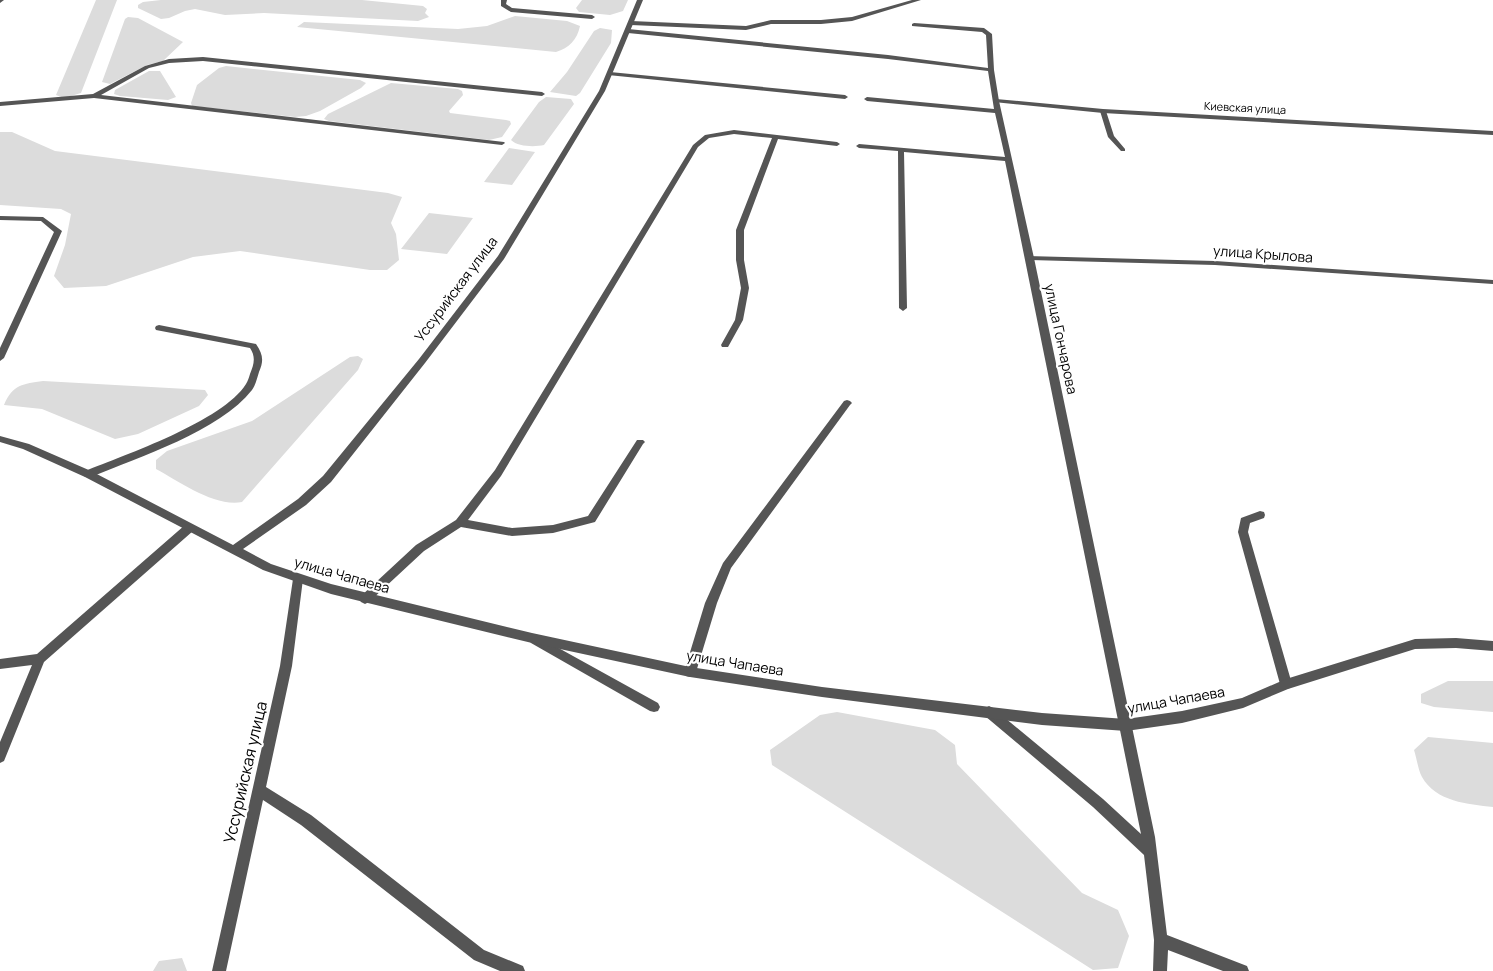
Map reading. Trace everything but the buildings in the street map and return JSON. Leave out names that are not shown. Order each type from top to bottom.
[{"type":"street","points":[[504,0],[503,5],[511,10],[592,17]]},
{"type":"street","name":"Уссурийская улица","points":[[235,549],[302,502],[327,479],[422,361],[501,257],[602,91],[640,0]]},
{"type":"street","points":[[630,27],[746,28],[763,22],[852,20],[918,0]]},
{"type":"street","name":"улица Гончарова","points":[[914,25],[984,30],[989,34],[991,70],[996,101],[1126,725],[1150,851],[1161,940],[1160,971]]},
{"type":"street","points":[[630,27],[702,38],[888,57],[991,70]]},
{"type":"street","points":[[702,38],[707,27]]},
{"type":"street","points":[[94,96],[148,68],[169,61],[203,59],[542,94]]},
{"type":"street","points":[[610,74],[845,97]]},
{"type":"street","points":[[0,104],[94,96],[502,143]]},
{"type":"street","points":[[867,99],[999,111]]},
{"type":"street","name":"Киевская улица","points":[[996,101],[1103,111],[1493,133]]},
{"type":"street","points":[[1103,111],[1111,137],[1123,150]]},
{"type":"street","points":[[366,599],[420,548],[460,523],[498,472],[695,146],[707,136],[734,132],[837,144]]},
{"type":"street","points":[[725,345],[739,320],[745,288],[740,260],[740,230],[776,136]]},
{"type":"street","points":[[859,146],[1009,159]]},
{"type":"street","points":[[901,151],[903,308]]},
{"type":"street","points":[[0,218],[43,219],[58,232],[0,358]]},
{"type":"street","name":"улица Крылова","points":[[1030,258],[1215,263],[1493,282]]},
{"type":"street","points":[[88,474],[198,426],[232,404],[249,387],[259,361],[259,354],[253,346],[158,328]]},
{"type":"street","points":[[690,672],[711,603],[727,566],[847,402]]},
{"type":"street","name":"улица Чапаева","points":[[0,439],[26,446],[88,474],[189,528],[235,549],[267,567],[298,579],[366,599],[532,638],[690,672],[822,692],[1042,719],[1126,725],[1213,711],[1243,703],[1286,684],[1416,644],[1456,643],[1493,646]]},
{"type":"street","points":[[460,523],[512,532],[553,529],[591,519],[640,442]]},
{"type":"street","points":[[1260,516],[1245,521],[1243,532],[1286,684]]},
{"type":"street","points":[[0,757],[40,659],[189,528]]},
{"type":"street","name":"Уссурийская улица","points":[[219,971],[286,666],[298,579]]},
{"type":"street","points":[[532,638],[654,707]]},
{"type":"street","points":[[0,664],[40,659]]},
{"type":"street","points":[[988,711],[1083,791],[1150,851]]},
{"type":"street","points":[[258,789],[306,820],[479,955],[518,971]]},
{"type":"street","points":[[1161,940],[1242,971]]},
{"type":"shaded area","points":[[96,0],[117,0],[81,93],[64,98],[56,95]]},
{"type":"shaded area","points":[[161,0],[362,0],[423,6],[427,9],[425,13],[429,17],[418,21],[264,13],[225,15],[195,9],[161,19],[138,8],[138,5],[143,2]]},
{"type":"shaded area","points":[[582,0],[628,0],[623,11],[610,15],[579,12],[576,8]]},
{"type":"shaded area","points":[[515,16],[567,21],[580,26],[572,43],[556,52],[297,27],[304,22],[458,29],[487,26]]},
{"type":"shaded area","points":[[128,17],[138,18],[183,42],[163,61],[147,65],[110,84],[102,82],[125,19]]},
{"type":"shaded area","points":[[600,28],[612,30],[611,43],[580,93],[576,96],[550,92],[567,72],[594,31]]},
{"type":"shaded area","points":[[226,66],[360,80],[366,83],[361,88],[320,111],[306,116],[295,117],[192,106],[191,103],[197,85],[219,68]]},
{"type":"shaded area","points":[[149,71],[160,71],[176,97],[168,100],[114,94],[115,90]]},
{"type":"shaded area","points":[[391,83],[458,89],[462,91],[463,95],[449,111],[450,113],[506,120],[510,121],[511,124],[502,137],[489,140],[324,119],[328,114]]},
{"type":"shaded area","points":[[546,97],[571,99],[574,104],[544,145],[522,145],[511,140],[539,102]]},
{"type":"shaded area","points":[[0,132],[12,132],[55,151],[388,193],[402,197],[391,223],[396,234],[399,260],[387,270],[370,270],[240,251],[193,257],[106,286],[64,288],[54,276],[65,245],[71,214],[61,209],[0,205]]},
{"type":"shaded area","points":[[509,148],[535,152],[512,185],[484,182]]},
{"type":"shaded area","points":[[429,213],[473,218],[447,254],[401,249]]},
{"type":"shaded area","points":[[358,356],[363,359],[358,370],[242,502],[231,503],[209,497],[156,469],[156,460],[167,451],[252,421],[350,357]]},
{"type":"shaded area","points":[[43,381],[205,390],[208,395],[199,406],[138,434],[115,439],[42,409],[4,405],[7,398],[19,386]]},
{"type":"shaded area","points":[[1448,681],[1493,681],[1493,712],[1434,707],[1421,703],[1421,694]]},
{"type":"shaded area","points":[[837,712],[935,730],[955,745],[957,764],[1082,893],[1118,910],[1129,936],[1118,968],[1093,970],[772,765],[770,750],[820,715]]},
{"type":"shaded area","points":[[1428,737],[1493,743],[1493,807],[1463,803],[1444,797],[1428,785],[1422,777],[1414,750]]},
{"type":"shaded area","points":[[182,958],[187,971],[153,971],[159,961]]}]
